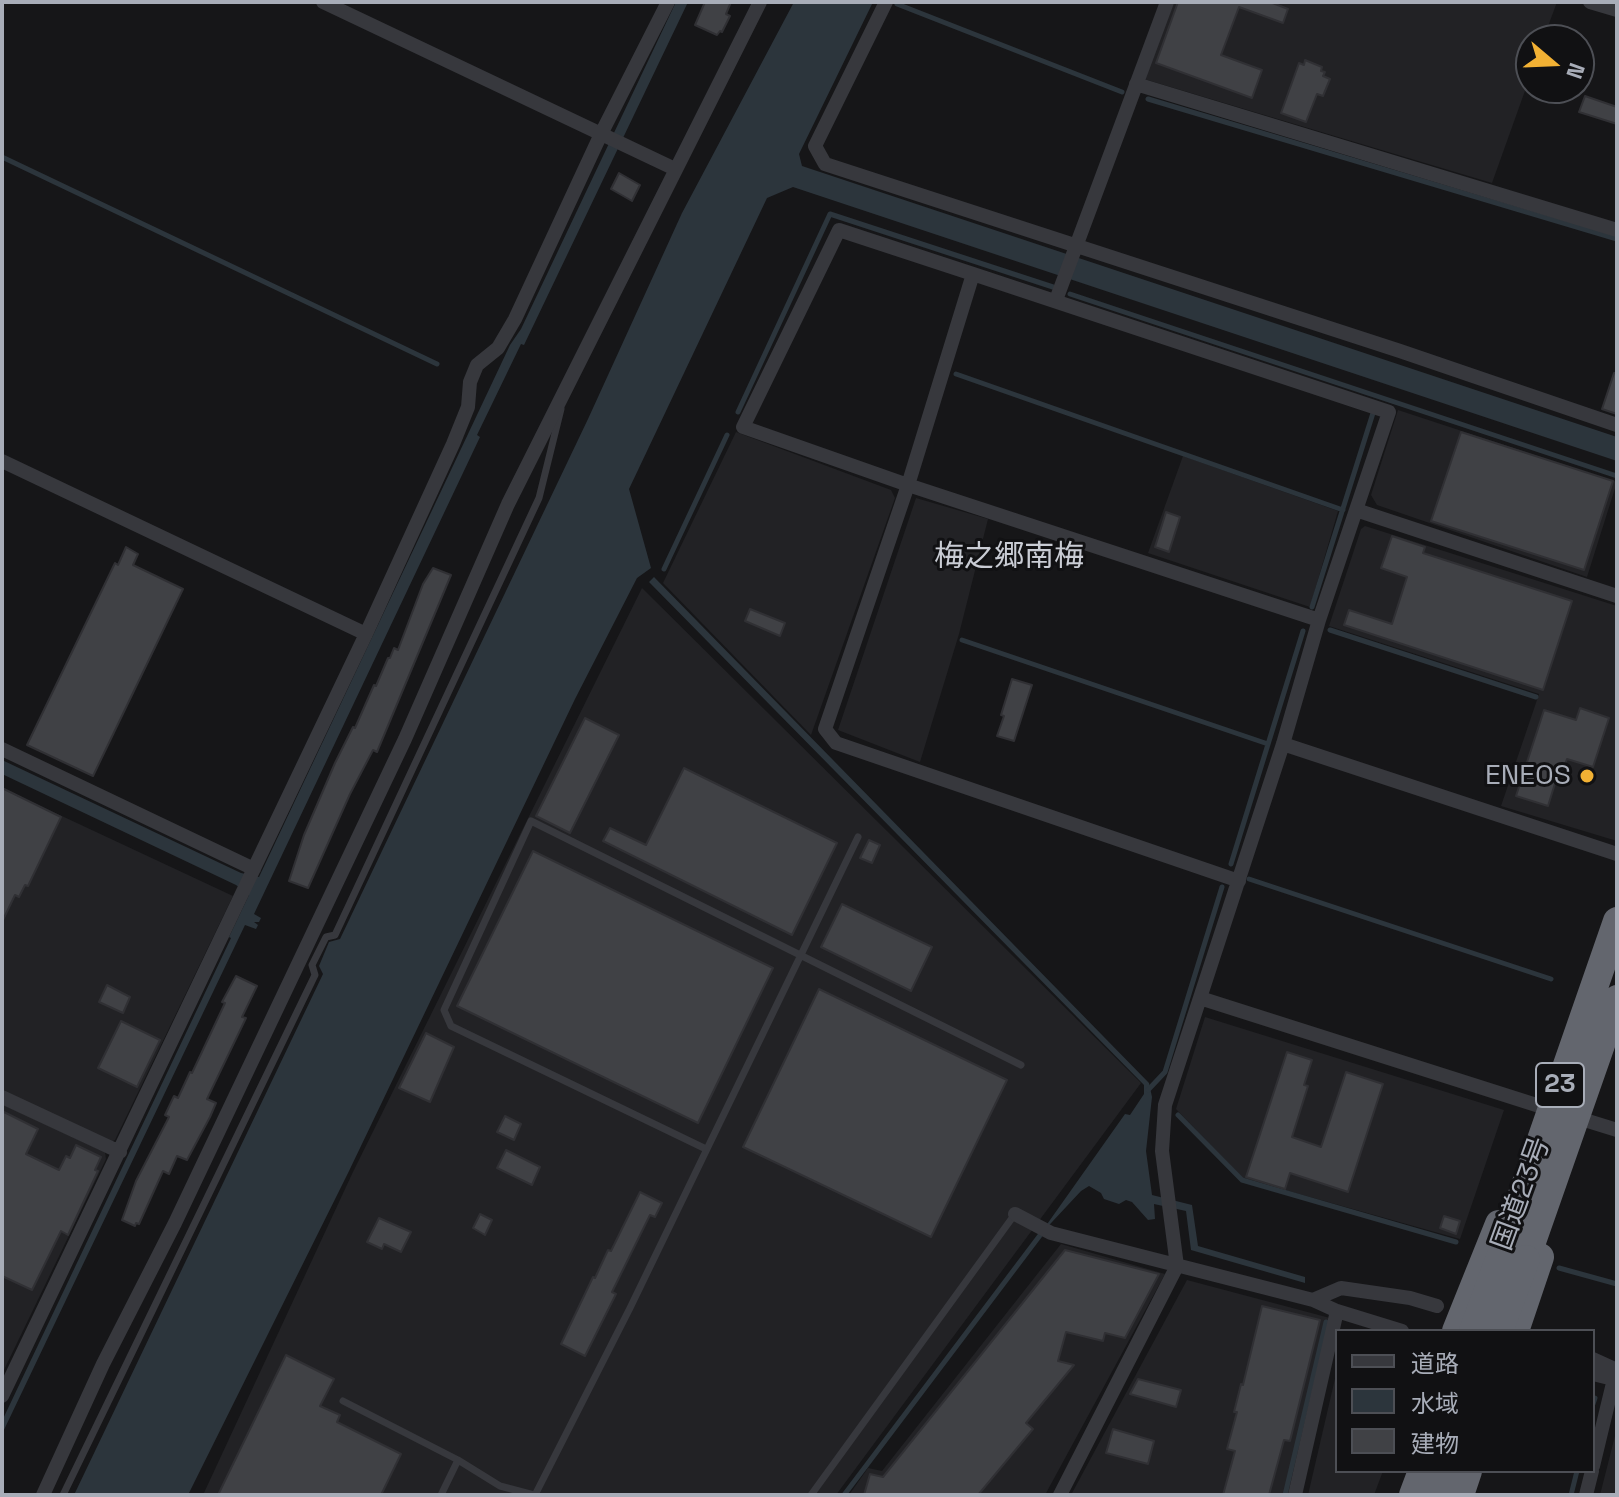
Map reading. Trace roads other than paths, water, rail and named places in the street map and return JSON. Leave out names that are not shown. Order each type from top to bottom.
[{"type":"highway","name":"国道23号","points":[[1499,1329],[1514,1254],[1563,1113],[1617,921]]},
{"type":"highway","name":"国道23号","points":[[1563,1113],[1617,999]]},
{"type":"highway","points":[[1457,1329],[1489,1245],[1563,1113]]},
{"type":"highway","points":[[1516,1329],[1566,1180],[1563,1113]]},
{"type":"highway","name":"国道23号","points":[[1474,1329],[1514,1254]]},
{"type":"highway","points":[[1398,1495],[1405,1473]]},
{"type":"highway","points":[[1413,1495],[1421,1473]]},
{"type":"highway","points":[[1439,1495],[1447,1473]]},
{"type":"highway","points":[[1460,1495],[1467,1473]]},
{"type":"street","points":[[323,2],[675,169]]},
{"type":"street","points":[[2,1396],[366,634],[453,444],[468,407],[470,382],[477,365],[498,348],[515,319],[668,2]]},
{"type":"street","points":[[43,1495],[103,1364],[175,1223],[399,753],[489,545],[568,381],[760,2]]},
{"type":"street","points":[[886,2],[815,146],[825,164],[1075,249],[1617,425]]},
{"type":"street","points":[[1056,300],[1167,2]]},
{"type":"street","points":[[1590,2],[1617,10]]},
{"type":"street","points":[[1136,84],[1617,230]]},
{"type":"street","points":[[1060,1495],[1177,1266],[1162,1151],[1165,1105],[1283,744],[1319,620],[1389,412],[839,230],[743,427],[908,485],[1319,620]]},
{"type":"street","points":[[973,274],[908,485],[825,729],[836,743],[1239,881]]},
{"type":"street","points":[[2,461],[366,634]]},
{"type":"street","points":[[1356,510],[1617,596]]},
{"type":"street","points":[[1283,744],[1617,854]]},
{"type":"street","points":[[2,749],[254,869]]},
{"type":"street","points":[[1200,998],[1617,1130]]},
{"type":"street","points":[[2,1097],[120,1152]]},
{"type":"street","points":[[1015,1214],[1051,1233],[1313,1300],[1337,1311],[1396,1329]]},
{"type":"street","points":[[1313,1300],[1341,1288],[1410,1298],[1437,1306]]},
{"type":"street","points":[[1295,1495],[1337,1311]]},
{"type":"street","points":[[1595,1360],[1616,1376]]},
{"type":"street","points":[[1595,1374],[1616,1376]]},
{"type":"street","points":[[1595,1456],[1616,1376]]},
{"type":"street","points":[[1586,1495],[1591,1473]]},
{"type":"lane","points":[[63,1495],[315,975],[312,965],[326,937],[335,935],[539,498],[568,381]]},
{"type":"lane","points":[[706,1149],[451,1026],[444,1010],[531,821],[1021,1065]]},
{"type":"lane","points":[[343,1401],[458,1460],[500,1486],[535,1495],[630,1308],[858,837]]},
{"type":"lane","points":[[811,1495],[1015,1214]]},
{"type":"lane","points":[[441,1495],[458,1460]]},
{"type":"water","points":[[676,2],[688,2],[524,345],[521,344],[477,435],[480,437],[254,914],[261,918],[259,922],[254,922],[258,925],[256,929],[245,925],[2,1434],[2,1421],[249,895],[236,885],[2,774],[2,760],[241,873],[259,877]]},
{"type":"water","points":[[794,2],[873,2],[799,154],[802,166],[1617,437],[1617,461],[793,187],[767,198],[629,489],[651,568],[637,578],[575,699],[349,1171],[188,1495],[74,1495],[323,974],[319,966],[329,942],[340,939],[588,419],[682,213]]},
{"type":"water","points":[[654,577],[1149,1083],[1152,1097],[1146,1151],[1152,1195],[1192,1205],[1198,1246],[1305,1277],[1305,1283],[1191,1250],[1186,1211],[1154,1204],[1155,1219],[1148,1220],[1132,1202],[1126,1200],[1119,1204],[1104,1199],[1101,1193],[1089,1186],[1038,1237],[1125,1114],[1130,1115],[1144,1094],[1144,1085],[649,582]]},
{"type":"waterway","points":[[897,4],[1122,92]]},
{"type":"waterway","points":[[1148,99],[1617,239]]},
{"type":"waterway","points":[[2,157],[437,364]]},
{"type":"waterway","points":[[738,412],[830,214],[1053,287]]},
{"type":"waterway","points":[[1070,294],[1617,476]]},
{"type":"waterway","points":[[956,374],[1343,510]]},
{"type":"waterway","points":[[1312,607],[1373,413]]},
{"type":"waterway","points":[[664,569],[727,435]]},
{"type":"waterway","points":[[1330,630],[1536,697]]},
{"type":"waterway","points":[[1231,864],[1303,631]]},
{"type":"waterway","points":[[962,640],[1268,744]]},
{"type":"waterway","points":[[1249,879],[1551,979]]},
{"type":"waterway","points":[[1148,1090],[1165,1072],[1222,887]]},
{"type":"waterway","points":[[1178,1115],[1242,1180],[1456,1242]]},
{"type":"waterway","points":[[844,1495],[1041,1234]]},
{"type":"waterway","points":[[1559,1268],[1617,1284]]},
{"type":"waterway","points":[[1285,1495],[1326,1322]]},
{"type":"waterway","points":[[1571,1495],[1576,1473]]},
{"type":"place","name":"ENEOS","points":[[1587,776]]},
{"type":"district","name":"梅之郷南梅","points":[[1009,558]]}]
